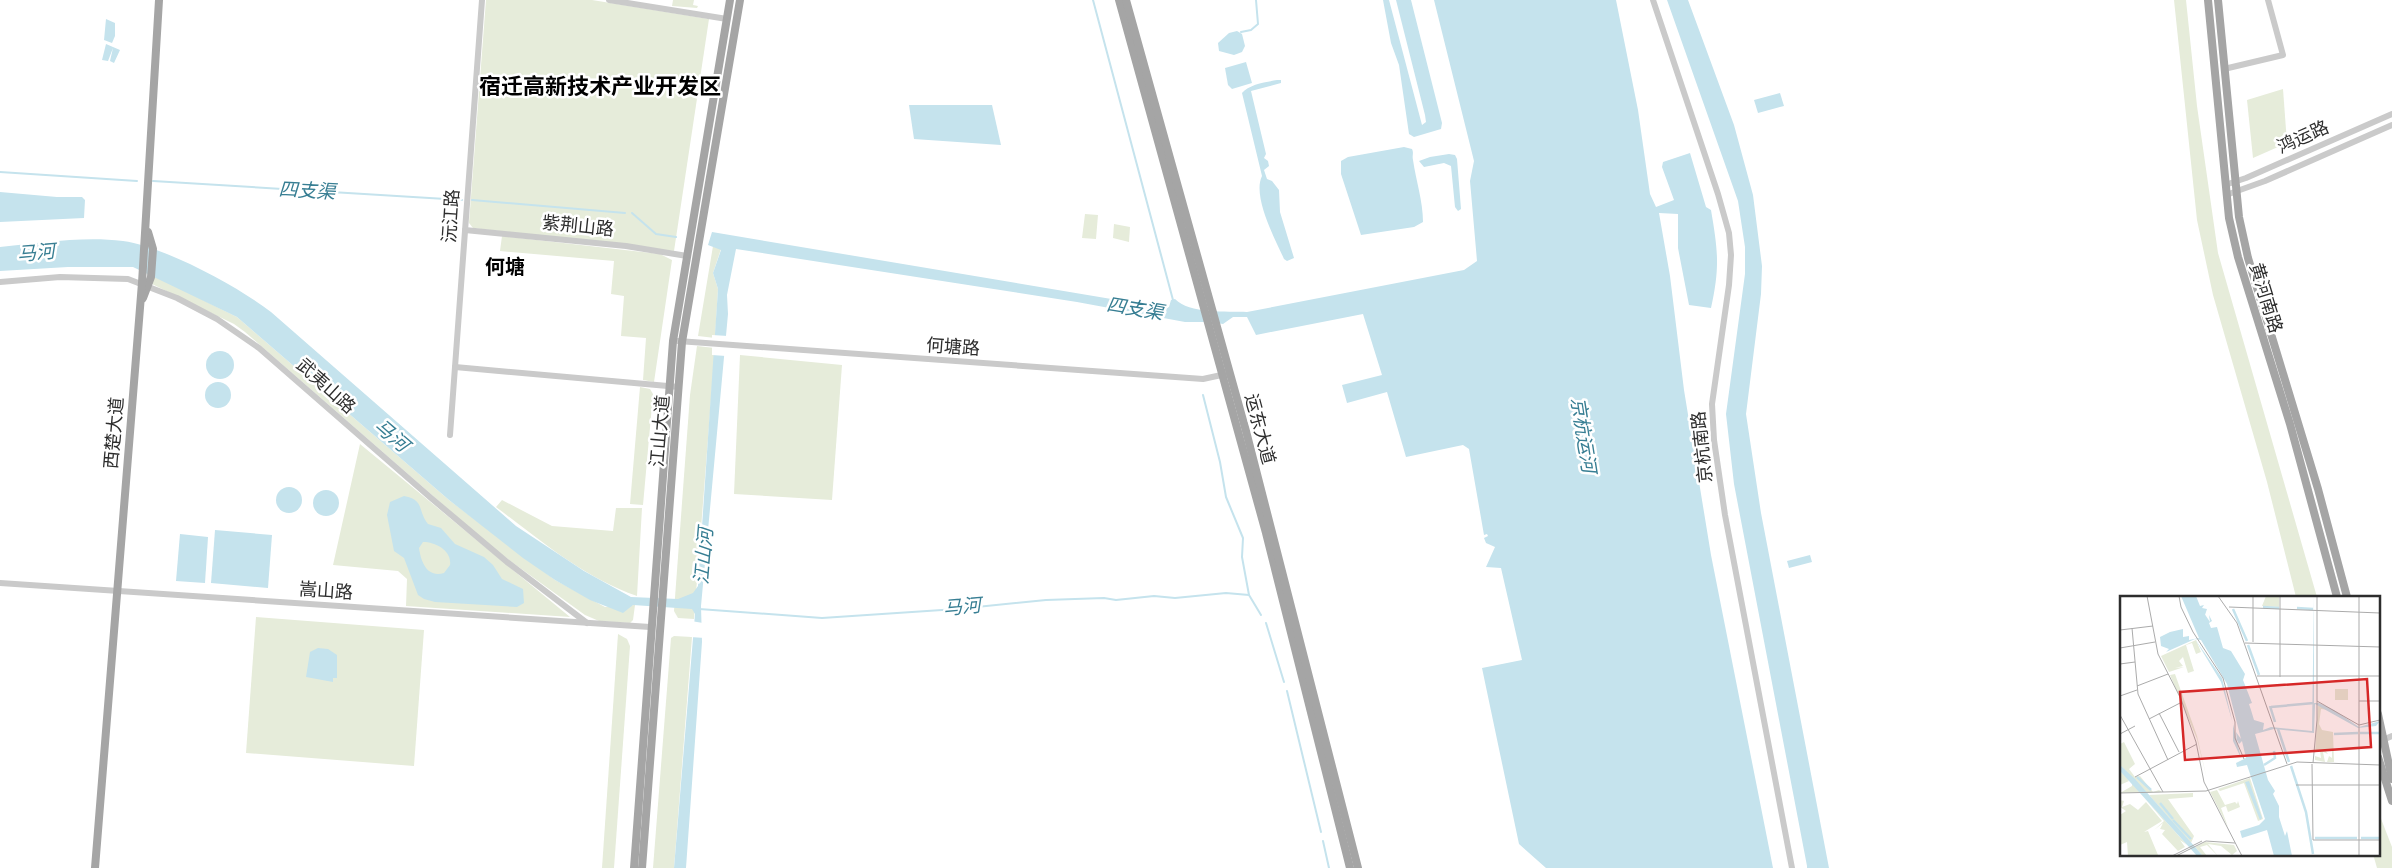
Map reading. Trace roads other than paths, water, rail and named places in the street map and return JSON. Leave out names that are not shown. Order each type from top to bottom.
[{"type":"main road","name":"西楚大道","points":[[95,868],[140,307],[145,284],[151,277],[153,248],[148,232],[147,194],[159,0]]},
{"type":"main road","name":"江山大道","points":[[634,868],[650,627],[673,341],[730,0]]},
{"type":"main road","name":"江山大道","points":[[642,868],[682,342],[740,0]]},
{"type":"main road","name":"运东大道","points":[[1119,0],[1226,374],[1350,868]]},
{"type":"main road","name":"运东大道","points":[[1126,0],[1204,295]]},
{"type":"main road","name":"黄河南路","points":[[2208,0],[2226,195],[2238,257],[2290,424],[2338,596]]},
{"type":"main road","name":"黄河南路","points":[[2218,0],[2235,192],[2248,258],[2318,489],[2347,596]]},
{"type":"main road","name":"运东大道","points":[[1226,374],[1268,513],[1358,868]]},
{"type":"main road","points":[[2380,741],[2392,779]]},
{"type":"main road","points":[[2380,763],[2392,801]]},
{"type":"street","name":"沅江路","points":[[450,434],[482,0]]},
{"type":"street","points":[[609,0],[727,19]]},
{"type":"street","name":"京杭南路","points":[[1653,0],[1718,194],[1728,233],[1731,254],[1729,285],[1712,404],[1712,425],[1725,515],[1792,868]]},
{"type":"street","points":[[2224,69],[2283,55],[2270,1]]},
{"type":"street","name":"鸿运路","points":[[2225,185],[2392,114]]},
{"type":"street","name":"鸿运路","points":[[2226,195],[2392,125]]},
{"type":"street","name":"紫荆山路","points":[[465,230],[626,246],[687,256]]},
{"type":"street","name":"武夷山路","points":[[0,282],[60,276],[117,277],[145,284],[177,298],[238,332],[454,518],[587,623]]},
{"type":"street","name":"何塘路","points":[[673,341],[1203,379],[1226,374]]},
{"type":"street","points":[[455,367],[679,387]]},
{"type":"street","name":"嵩山路","points":[[0,583],[650,627]]},
{"type":"street","points":[[2380,741],[2392,736]]},
{"type":"water","points":[[1383,0],[1389,0],[1422,125],[1426,122],[1425,115],[1396,0],[1411,0],[1442,123],[1441,129],[1414,137],[1409,134],[1399,65],[1391,43]]},
{"type":"water","points":[[1434,0],[1616,0],[1638,110],[1650,194],[1656,207],[1674,200],[1662,167],[1663,162],[1690,153],[1706,207],[1711,210],[1715,237],[1717,270],[1711,308],[1689,305],[1678,248],[1678,214],[1659,213],[1670,276],[1684,390],[1711,555],[1773,868],[1546,868],[1519,844],[1482,668],[1522,660],[1501,568],[1486,567],[1495,547],[1486,543],[1484,538],[1488,536],[1487,534],[1484,535],[1469,449],[1463,445],[1406,457],[1387,392],[1347,403],[1342,385],[1382,375],[1363,314],[1256,335],[1247,317],[1233,317],[1223,324],[1185,322],[1077,302],[736,249],[727,295],[728,314],[701,606],[702,642],[686,868],[674,868],[695,614],[692,609],[633,605],[623,613],[590,600],[555,580],[523,558],[449,500],[237,317],[133,267],[68,267],[0,271],[0,247],[93,239],[140,244],[200,269],[240,291],[271,312],[516,526],[584,571],[631,597],[678,599],[693,593],[698,586],[718,289],[713,273],[721,250],[708,245],[712,232],[1165,308],[1169,307],[1171,300],[1175,299],[1189,307],[1219,311],[1247,312],[1464,270],[1477,261],[1470,181],[1474,161]]},
{"type":"water","points":[[1667,0],[1688,0],[1734,125],[1753,195],[1762,266],[1761,294],[1746,414],[1761,513],[1829,868],[1807,868],[1734,484],[1726,414],[1745,274],[1745,247],[1738,201]]},
{"type":"water","points":[[106,19],[115,23],[115,36],[112,43],[104,40]]},
{"type":"water","points":[[1237,31],[1242,34],[1245,46],[1242,52],[1234,55],[1219,51],[1218,43],[1229,33]]},
{"type":"water","points":[[106,44],[120,50],[114,63],[110,61],[113,48],[108,61],[102,60]]},
{"type":"water","points":[[1246,62],[1252,83],[1232,89],[1228,85],[1225,68]]},
{"type":"water","points":[[1281,80],[1281,83],[1251,91],[1266,154],[1264,158],[1268,161],[1269,166],[1264,170],[1267,179],[1272,181],[1279,190],[1280,212],[1294,258],[1287,261],[1284,259],[1275,240],[1262,206],[1260,184],[1262,176],[1242,93],[1254,85]]},
{"type":"water","points":[[1780,93],[1784,106],[1758,113],[1754,100]]},
{"type":"water","points":[[909,105],[992,105],[1001,145],[914,139]]},
{"type":"water","points":[[1404,147],[1413,150],[1423,222],[1414,227],[1361,235],[1341,174],[1341,161],[1348,157]]},
{"type":"water","points":[[1449,154],[1455,155],[1457,159],[1461,209],[1458,211],[1455,207],[1451,166],[1444,163],[1424,167],[1419,161]]},
{"type":"water","points":[[0,192],[57,197],[82,197],[85,200],[84,218],[0,222]]},
{"type":"water","points":[[220,351],[230,355],[234,365],[230,375],[220,379],[210,375],[206,365],[210,355]]},
{"type":"water","points":[[218,382],[227,386],[231,395],[227,404],[218,408],[209,404],[205,395],[209,386]]},
{"type":"water","points":[[289,487],[298,491],[302,500],[298,509],[289,513],[280,509],[276,500],[280,491]]},
{"type":"water","points":[[326,490],[335,494],[339,503],[335,512],[326,516],[317,512],[313,503],[317,494]]},
{"type":"water","points":[[404,496],[415,500],[420,506],[428,524],[441,528],[455,544],[484,557],[493,565],[502,579],[523,589],[524,603],[517,607],[435,602],[418,595],[404,558],[394,551],[387,515],[390,502]],"holes":[[[423,542],[428,542],[442,548],[446,552],[450,565],[444,573],[433,573],[423,563],[419,548]]]},
{"type":"water","points":[[215,530],[272,535],[268,588],[211,583]]},
{"type":"water","points":[[180,534],[208,537],[205,583],[176,581]]},
{"type":"water","points":[[1810,555],[1812,562],[1789,568],[1787,561]]},
{"type":"water","points":[[318,648],[328,649],[337,655],[337,678],[333,678],[333,682],[306,677],[310,652]]},
{"type":"waterway","points":[[1093,0],[1173,300]]},
{"type":"waterway","points":[[1241,32],[1251,30],[1258,24],[1256,0]]},
{"type":"waterway","name":"四支渠","points":[[0,172],[137,181]]},
{"type":"waterway","name":"四支渠","points":[[153,181],[462,200]]},
{"type":"waterway","name":"四支渠","points":[[472,200],[625,213]]},
{"type":"waterway","name":"四支渠","points":[[632,213],[656,234],[676,237]]},
{"type":"waterway","points":[[1203,395],[1220,462],[1226,497],[1243,538],[1242,557],[1249,595],[1261,615]]},
{"type":"waterway","name":"马河","points":[[699,609],[822,618],[957,609],[1046,600],[1104,598],[1116,600],[1154,596],[1175,598],[1226,593],[1249,595]]},
{"type":"waterway","points":[[1266,623],[1284,682]]},
{"type":"waterway","points":[[1287,691],[1321,832]]},
{"type":"waterway","points":[[1323,841],[1329,868]]},
{"type":"district","name":"宿迁高新技术产业开发区","points":[[600,86]]},
{"type":"district","name":"何塘","points":[[505,267]]},
{"type":"water label","name":"京杭运河","points":[[1584,435]]},
{"type":"water label","name":"江山河","points":[[703,556]]}]
